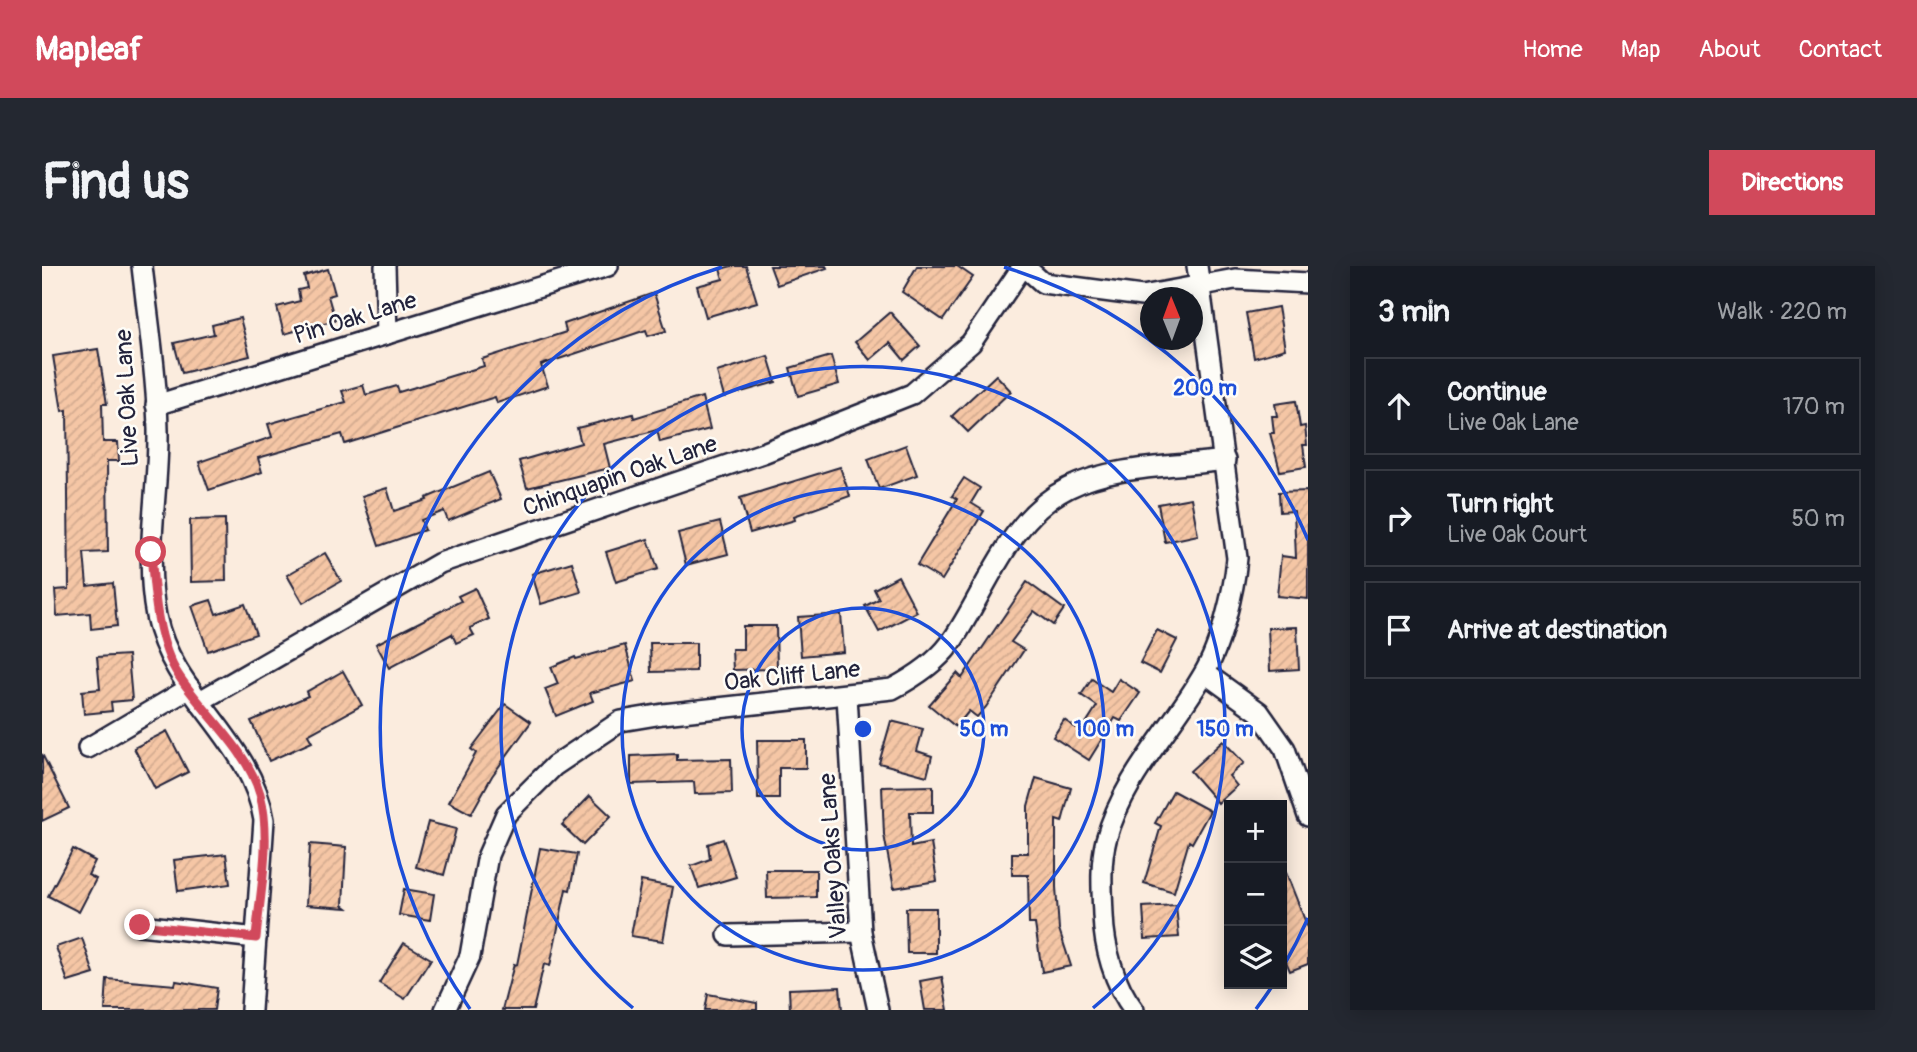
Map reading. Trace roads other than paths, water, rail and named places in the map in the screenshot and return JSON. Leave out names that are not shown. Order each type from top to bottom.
[{"type":"street","name":"Live Oak Lane","points":[[142,266],[158,430],[151,552],[156,617],[178,675],[248,769],[260,793],[264,847],[251,1010]]},
{"type":"street","points":[[385,266],[387,334]]},
{"type":"street","name":"Pin Oak Lane","points":[[156,405],[608,266]]},
{"type":"street","points":[[1024,266],[1043,283],[1142,296],[1197,275],[1308,283]]},
{"type":"street","name":"Chinquapin Oak Lane","points":[[195,695],[450,559],[739,462],[912,394],[971,343],[1024,266]]},
{"type":"street","points":[[1134,1010],[1113,971],[1104,931],[1102,881],[1106,842],[1119,805],[1143,762],[1205,673],[1234,589],[1237,558],[1197,275]]},
{"type":"street","name":"Oak Cliff Lane","points":[[445,1010],[459,985],[470,956],[488,855],[506,814],[554,766],[621,721],[892,689],[918,675],[949,645],[1019,529],[1038,509],[1069,488],[1109,475],[1225,460]]},
{"type":"street","points":[[1205,673],[1259,712],[1285,749],[1308,816]]},
{"type":"street","points":[[88,748],[195,695]]},
{"type":"street","name":"Valley Oaks Lane","points":[[847,696],[860,932],[878,1010]]},
{"type":"street","points":[[140,925],[256,938]]},
{"type":"street","points":[[728,935],[860,932]]}]
